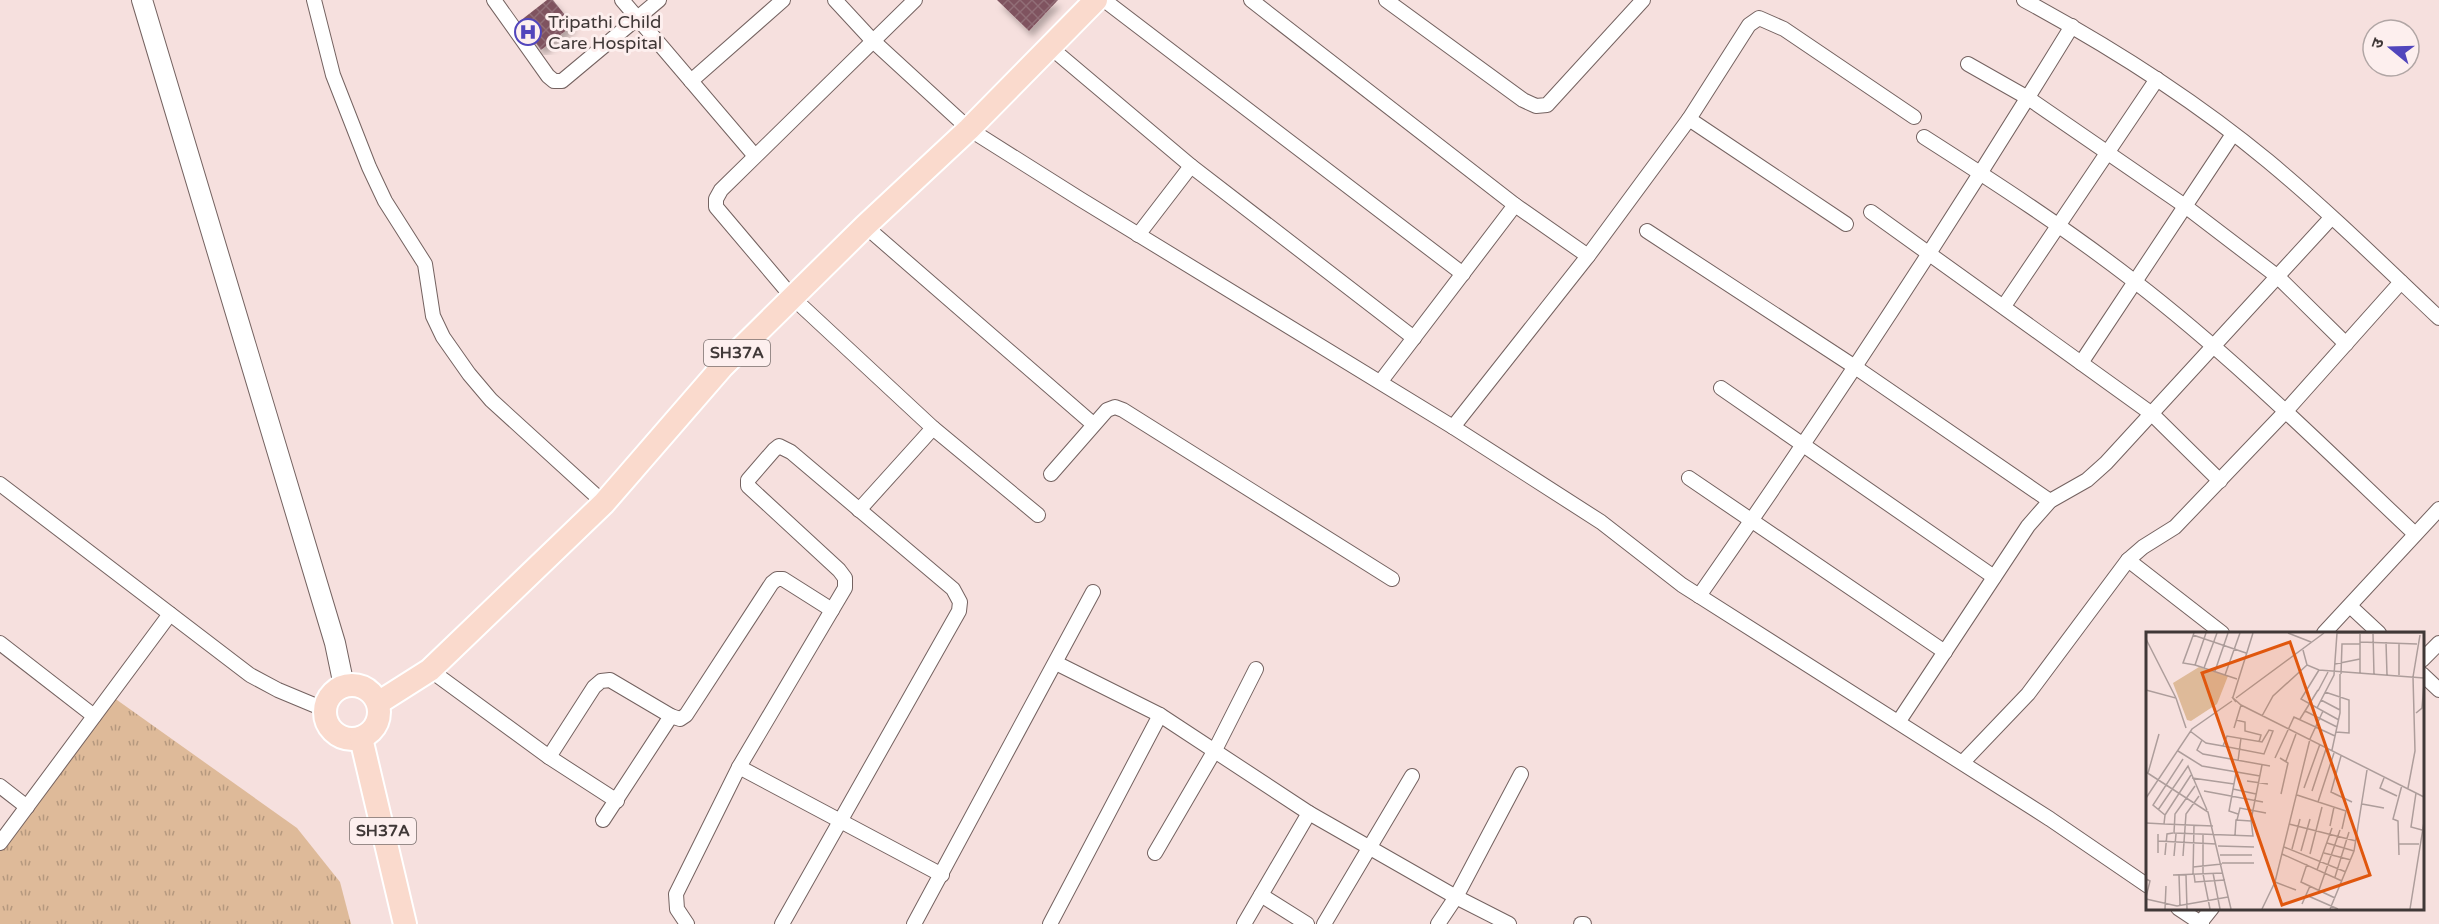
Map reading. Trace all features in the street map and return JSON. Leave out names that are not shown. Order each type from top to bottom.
[{"type":"main road","points":[[142,0],[332,631],[344,686]]},
{"type":"main road","name":"SH37A","points":[[378,703],[430,670],[604,503],[722,367],[865,226],[969,129],[1096,0]]},
{"type":"main road","points":[[355,685],[365,688],[373,694],[378,703],[380,714],[376,724],[370,733],[361,738],[350,739],[340,736],[332,730],[327,721],[328,700],[335,691],[344,686],[355,685]]},
{"type":"main road","name":"SH37A","points":[[361,738],[405,924]]},
{"type":"street","points":[[314,0],[333,75],[369,167],[385,201],[425,264],[433,316],[443,337],[491,400],[604,503]]},
{"type":"street","points":[[494,0],[554,81],[562,81],[570,77],[658,0]]},
{"type":"street","points":[[622,0],[755,156]]},
{"type":"street","points":[[691,81],[783,0]]},
{"type":"street","points":[[835,0],[872,40],[969,129],[1138,235],[1381,381],[1601,522],[1699,596],[1963,762],[2146,885]]},
{"type":"street","points":[[915,0],[721,190],[716,199],[716,207],[793,298],[933,428],[1038,516]]},
{"type":"street","points":[[1104,0],[1463,274]]},
{"type":"street","points":[[1251,0],[1515,205],[1588,255]]},
{"type":"street","points":[[1386,0],[1523,100],[1536,106],[1547,105],[1643,0]]},
{"type":"street","points":[[2024,0],[2072,26],[2157,79],[2233,134],[2268,161],[2439,318]]},
{"type":"street","points":[[1453,427],[1588,255],[1689,119],[1749,25],[1759,18],[1784,29],[1914,117]]},
{"type":"street","points":[[1699,596],[1752,521],[1982,174],[2072,26]]},
{"type":"street","points":[[1050,47],[1191,166],[1414,338]]},
{"type":"street","points":[[1968,64],[2028,98],[2185,206],[2278,277],[2346,344]]},
{"type":"street","points":[[2004,306],[2157,79]]},
{"type":"street","points":[[1689,119],[1846,224]]},
{"type":"street","points":[[2081,363],[2233,134]]},
{"type":"street","points":[[1924,137],[2058,225],[2135,281],[2214,346],[2415,534]]},
{"type":"street","points":[[1138,235],[1191,166]]},
{"type":"street","points":[[1381,381],[1515,205]]},
{"type":"street","points":[[1871,212],[2152,414],[2220,481]]},
{"type":"street","points":[[1899,721],[2028,526],[2050,501],[2093,475],[2152,414],[2331,218]]},
{"type":"street","points":[[865,226],[1093,424]]},
{"type":"street","points":[[1647,231],[1855,367],[2050,501]]},
{"type":"street","points":[[1963,762],[2028,694],[2128,560],[2143,547],[2175,527],[2285,412],[2401,282]]},
{"type":"street","points":[[1721,388],[1994,577]]},
{"type":"street","points":[[1051,474],[1093,424],[1115,407],[1124,410],[1392,579]]},
{"type":"street","points":[[859,510],[933,428]]},
{"type":"street","points":[[687,924],[677,909],[676,894],[739,767],[845,588],[845,579],[839,570],[747,486],[748,480],[779,446],[785,448],[953,589],[960,602],[959,611],[948,632],[782,924]]},
{"type":"street","points":[[1689,478],[1945,652]]},
{"type":"street","points":[[0,484],[250,675],[278,690],[326,710]]},
{"type":"street","points":[[2325,632],[2439,509]]},
{"type":"street","points":[[2128,560],[2221,632]]},
{"type":"street","points":[[549,757],[594,687],[601,681],[610,680],[671,716],[680,719],[686,715],[772,583],[777,579],[783,579],[832,610]]},
{"type":"street","points":[[914,924],[1093,592]]},
{"type":"street","points":[[2350,606],[2378,632]]},
{"type":"street","points":[[0,843],[170,614]]},
{"type":"street","points":[[0,643],[94,717]]},
{"type":"street","points":[[2424,658],[2439,643]]},
{"type":"street","points":[[1056,663],[1160,715],[1309,813],[1456,897],[1509,924]]},
{"type":"street","points":[[1155,853],[1215,750],[1256,669]]},
{"type":"street","points":[[430,670],[549,757],[617,801]]},
{"type":"street","points":[[2424,676],[2439,690]]},
{"type":"street","points":[[1050,924],[1160,715]]},
{"type":"street","points":[[603,820],[671,716]]},
{"type":"street","points":[[739,767],[942,875]]},
{"type":"street","points":[[1438,924],[1456,897],[1521,774]]},
{"type":"street","points":[[1324,924],[1412,776]]},
{"type":"street","points":[[0,786],[27,807]]},
{"type":"street","points":[[1244,924],[1309,813]]},
{"type":"street","points":[[1261,895],[1307,924]]},
{"type":"street","points":[[2180,909],[2201,923],[2211,909]]},
{"type":"green space","points":[[110,695],[297,828],[340,882],[351,924],[0,924],[0,841]]},
{"type":"building","points":[[547,0],[553,0],[573,25],[541,50],[520,21]]},
{"type":"building","points":[[997,0],[1058,0],[1029,31]]},
{"type":"place","name":"Tripathi Child Care Hospital","points":[[528,32]]}]
